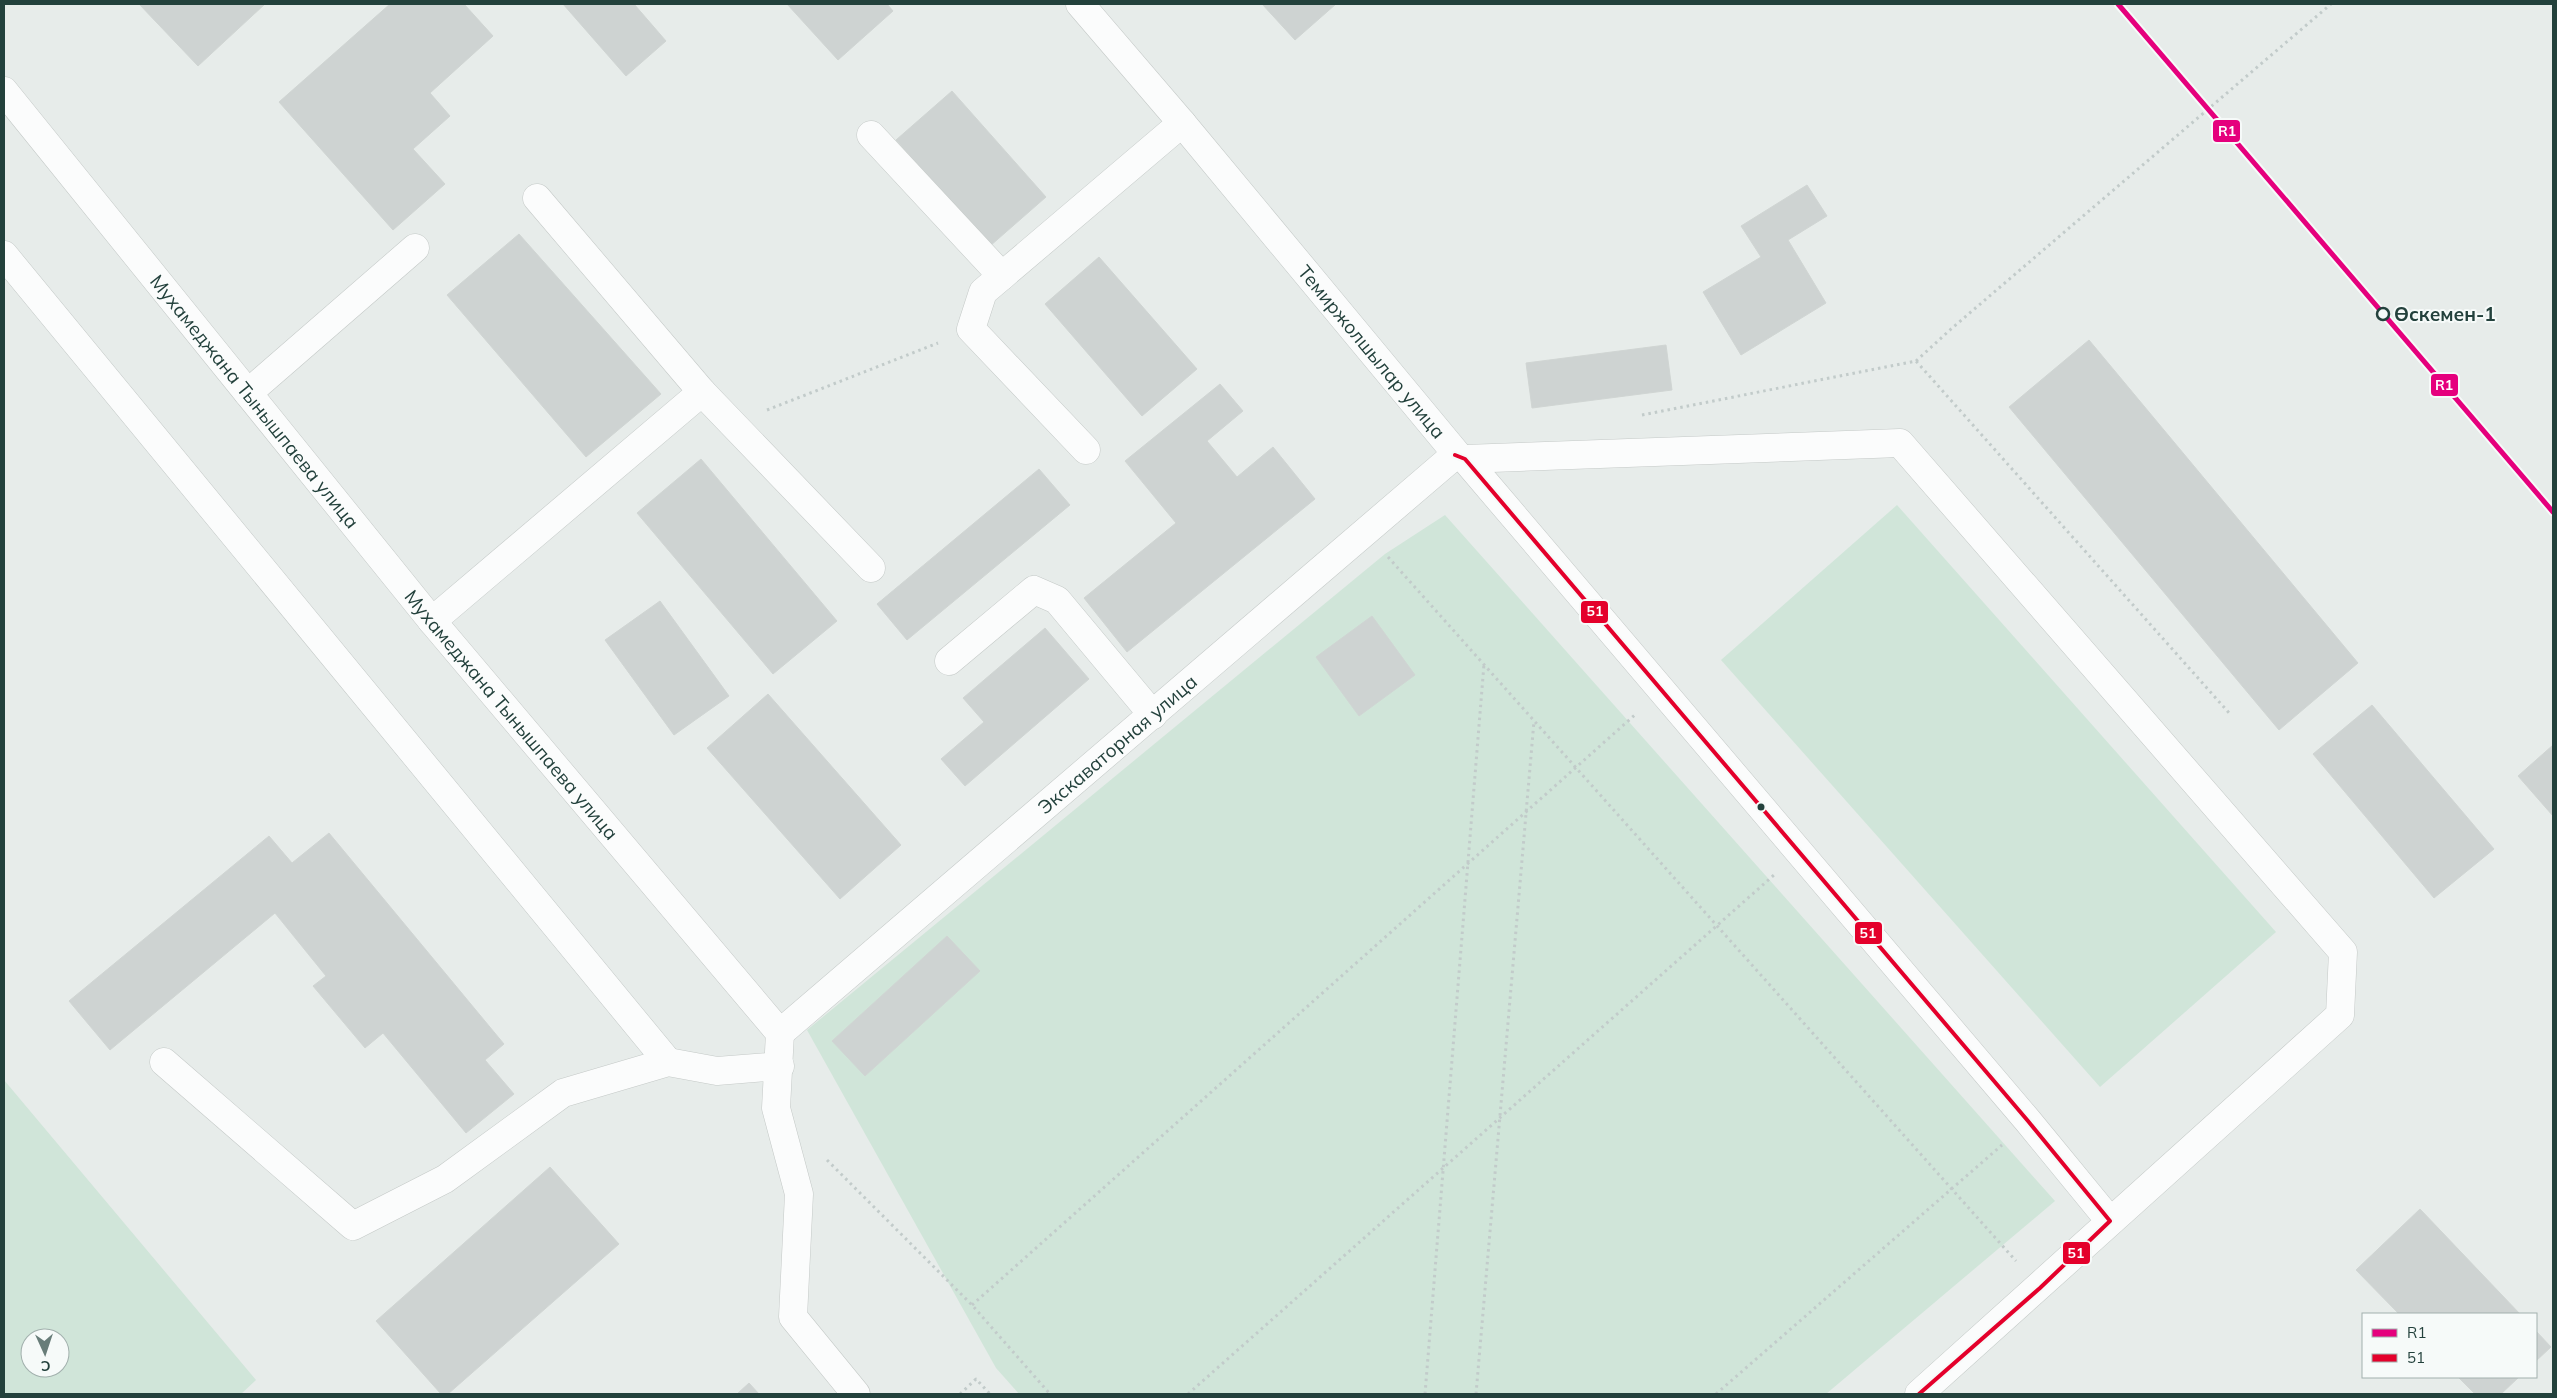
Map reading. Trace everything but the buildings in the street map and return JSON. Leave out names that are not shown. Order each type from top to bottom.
[{"type":"street","name":"Темиржолшылар улица","points":[[1080,4],[1182,123],[1455,452],[2028,1121],[2110,1221]]},
{"type":"street","name":"Мухамеджана Тынышпаева улица","points":[[4,91],[432,621],[780,1033]]},
{"type":"street","points":[[1086,450],[971,329],[983,292],[1182,123]]},
{"type":"street","points":[[871,135],[1002,276]]},
{"type":"street","points":[[537,198],[702,392],[870,568]]},
{"type":"street","points":[[248,393],[415,248]]},
{"type":"street","points":[[4,255],[668,1062]]},
{"type":"street","points":[[432,621],[702,392]]},
{"type":"street","points":[[1460,457],[1900,442],[2342,952],[2340,1015],[2110,1221],[2040,1288],[1919,1394]]},
{"type":"street","name":"Экскаваторная улица","points":[[780,1033],[1153,715],[1460,457]]},
{"type":"street","points":[[950,661],[1034,590],[1057,600],[1153,715]]},
{"type":"street","points":[[780,1033],[780,1066],[776,1108],[800,1194],[793,1318],[856,1394]]},
{"type":"street","points":[[164,1062],[353,1226],[444,1179],[563,1093],[668,1062],[717,1071],[780,1066]]},
{"type":"path","points":[[1916,362],[1951,329],[2331,4]]},
{"type":"path","points":[[732,424],[971,329]]},
{"type":"path","points":[[1385,554],[2040,1288]]},
{"type":"path","points":[[1425,1394],[1484,664]]},
{"type":"path","points":[[972,1305],[1644,708]]},
{"type":"path","points":[[1476,1394],[1534,720]]},
{"type":"path","points":[[1188,1394],[1779,871]]},
{"type":"path","points":[[1716,1394],[2028,1121]]},
{"type":"path","points":[[825,1158],[972,1305],[1050,1394]]},
{"type":"path","points":[[960,1394],[976,1379],[990,1394]]},
{"type":"green space","points":[[1897,505],[2276,932],[2100,1087],[1721,660]]},
{"type":"green space","points":[[1445,515],[2055,1201],[1826,1394],[1019,1394],[996,1368],[807,1030],[1385,554]]},
{"type":"green space","points":[[4,1080],[256,1380],[241,1394],[4,1394]]},
{"type":"transit line","name":"R1","points":[[2118,4],[2553,512]]},
{"type":"transit line","name":"51","points":[[1455,455],[1465,459],[2028,1121],[2110,1221],[2040,1288],[1919,1394]]},
{"type":"place","name":"Өскемен-1","points":[[2383,314]]}]
